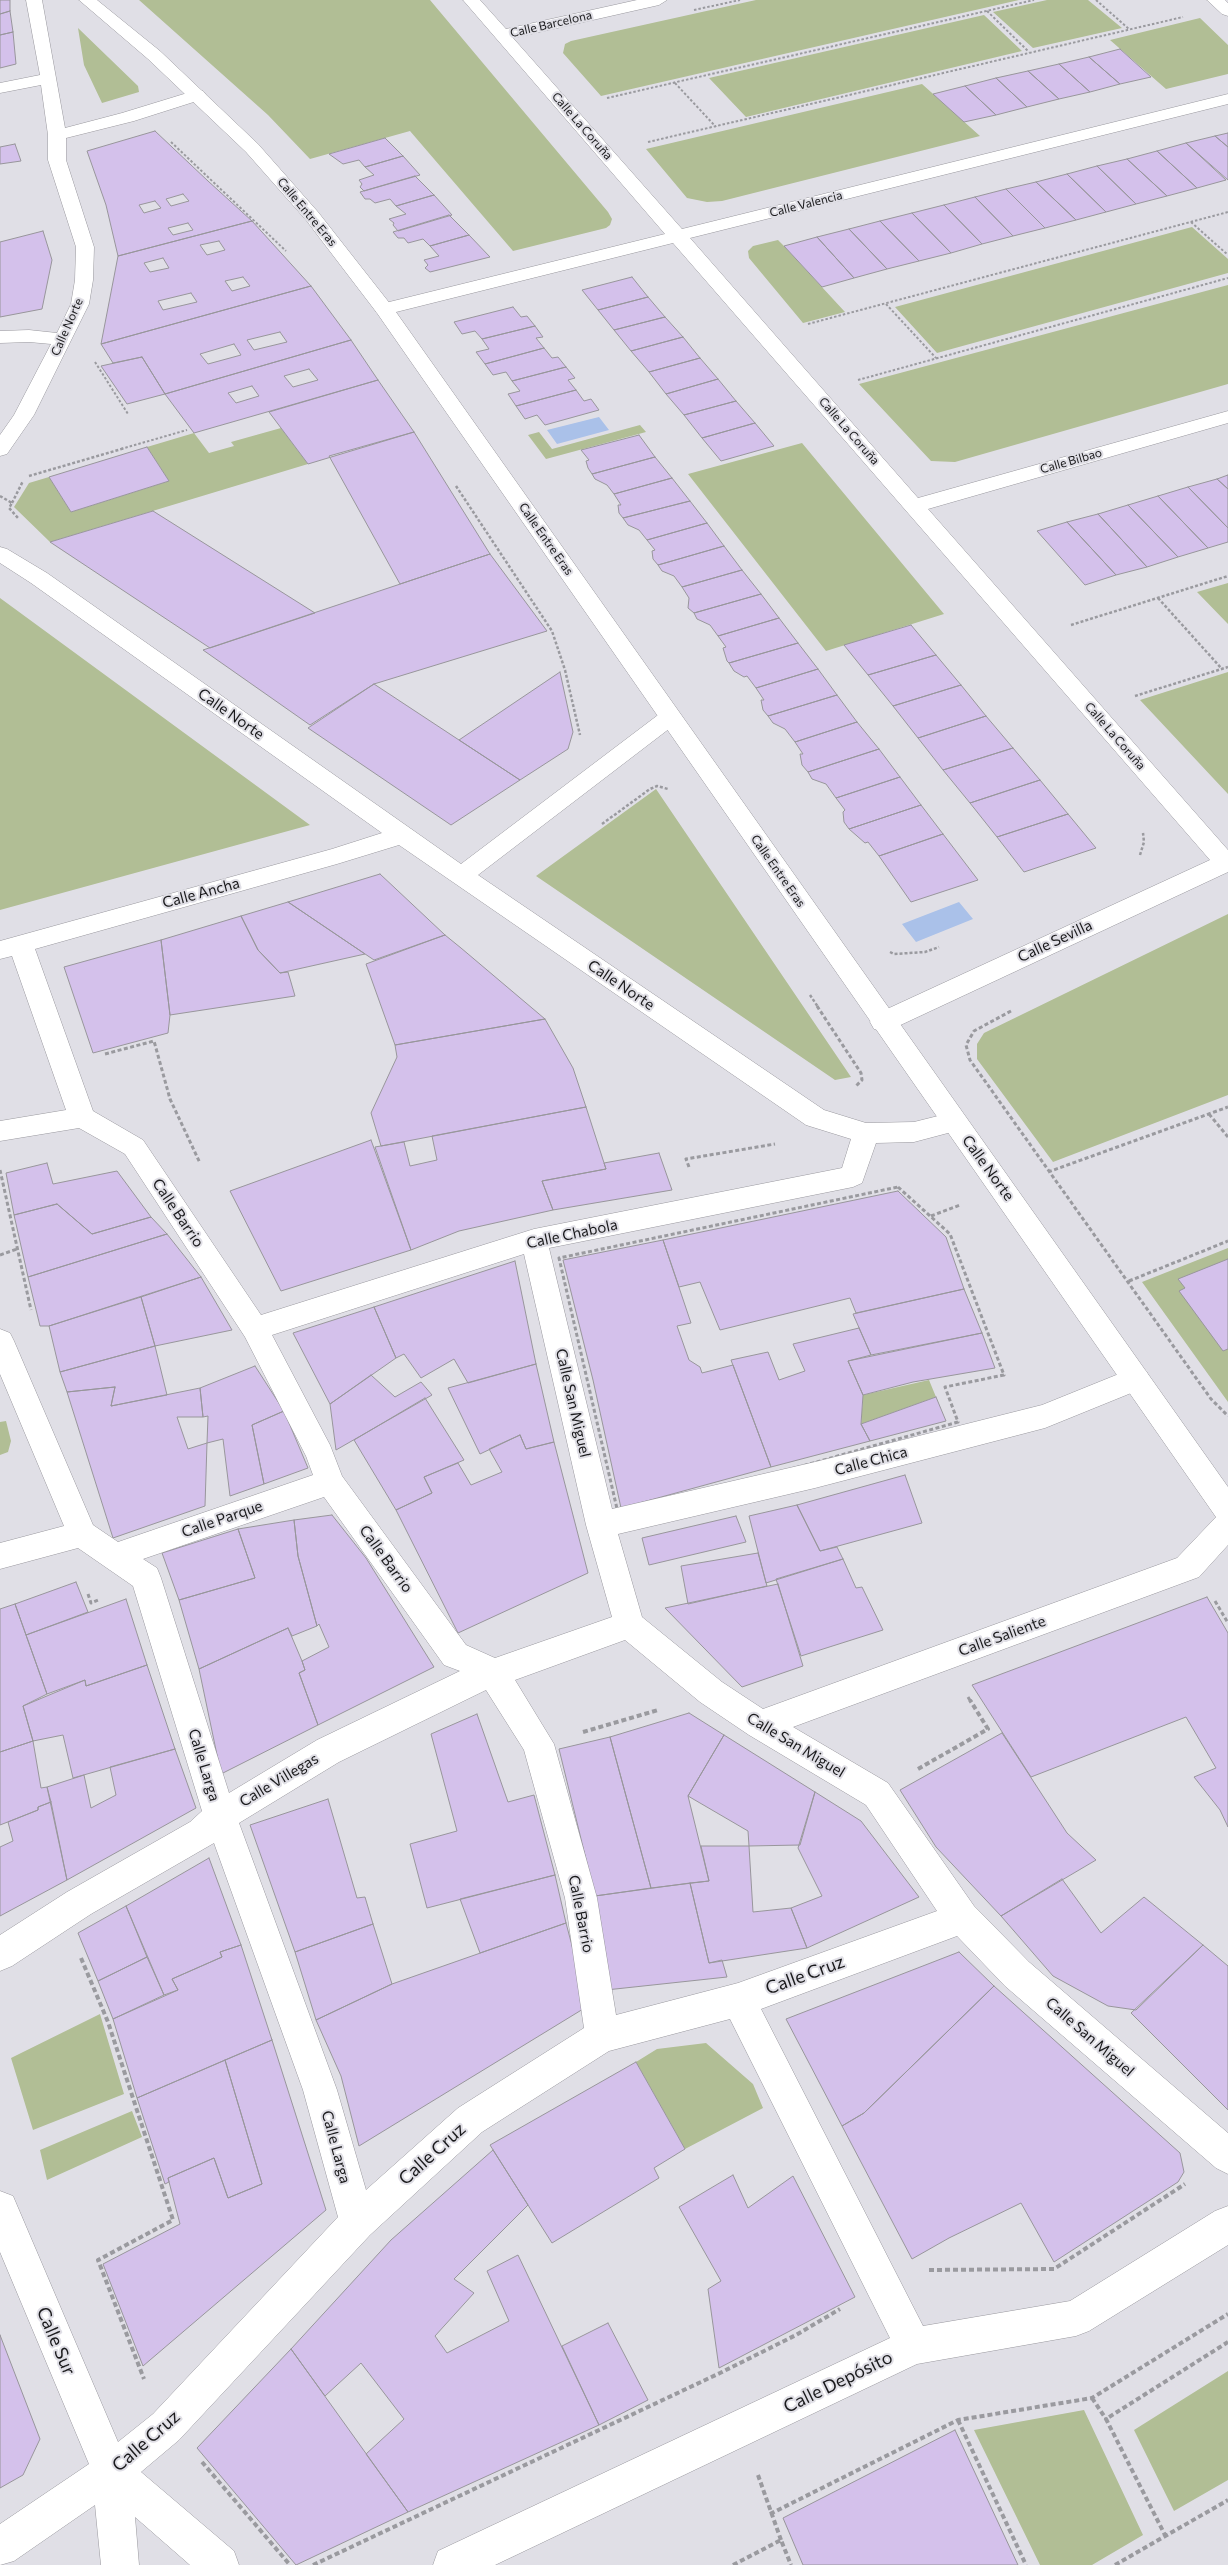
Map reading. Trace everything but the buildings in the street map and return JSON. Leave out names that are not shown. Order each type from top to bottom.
[{"type":"street","name":"Calle Norte","points":[[0,450],[24,415],[63,340],[80,304],[84,280],[85,247],[58,160],[57,135],[49,78],[34,0]]},
{"type":"street","name":"Calle Entre Eras","points":[[87,0],[141,44],[252,148],[312,216],[384,309],[954,1122]]},
{"type":"street","name":"Calle La Coruña","points":[[472,0],[1227,862]]},
{"type":"street","name":"Calle Barcelona","points":[[502,35],[659,0]]},
{"type":"street","points":[[1216,0],[1228,11]]},
{"type":"street","points":[[0,88],[49,78]]},
{"type":"street","points":[[57,135],[128,117],[197,95]]},
{"type":"street","name":"Calle Valencia","points":[[384,309],[1228,98]]},
{"type":"street","points":[[0,337],[29,336],[63,340]]},
{"type":"street","name":"Calle Bilbao","points":[[914,506],[1228,417]]},
{"type":"street","name":"Calle Norte","points":[[0,554],[39,578],[402,835],[815,1118],[866,1133],[914,1132],[954,1122],[1228,1511]]},
{"type":"street","points":[[462,876],[670,717]]},
{"type":"street","name":"Calle Ancha","points":[[11,947],[336,856],[402,835]]},
{"type":"street","name":"Calle Sevilla","points":[[883,1022],[1227,862]]},
{"type":"street","points":[[0,1131],[82,1117],[31,977],[11,947]]},
{"type":"street","name":"Calle Barrio","points":[[82,1117],[134,1147],[255,1329],[320,1454],[330,1482],[455,1655],[478,1664],[493,1673],[538,1744],[581,1898],[602,2036]]},
{"type":"street","name":"Calle Chabola","points":[[255,1329],[534,1240],[853,1176],[866,1133]]},
{"type":"street","name":"Calle San Miguel","points":[[534,1240],[601,1525],[629,1625],[711,1692],[760,1725],[877,1794],[962,1918],[1017,1974],[1228,2156]]},
{"type":"street","points":[[0,1341],[82,1534],[0,1556]]},
{"type":"street","name":"Calle Chica","points":[[601,1525],[816,1475],[1036,1418],[1136,1379]]},
{"type":"street","name":"Calle Parque","points":[[115,1556],[330,1482]]},
{"type":"street","name":"Calle Saliente","points":[[760,1725],[1188,1568],[1228,1524]]},
{"type":"street","name":"Calle Larga","points":[[82,1534],[146,1578],[220,1816],[320,2090],[357,2222]]},
{"type":"street","name":"Calle Villegas","points":[[0,1954],[62,1914],[201,1833],[220,1816],[328,1751],[473,1680],[629,1625]]},
{"type":"street","name":"Calle Cruz","points":[[0,2547],[111,2472],[166,2428],[357,2222],[470,2120],[602,2036],[738,2000],[962,1918]]},
{"type":"street","points":[[738,2000],[914,2346]]},
{"type":"street","name":"Calle Sur","points":[[0,2209],[111,2472],[120,2565]]},
{"type":"street","name":"Calle Depósito","points":[[452,2565],[914,2346],[1076,2318],[1228,2224]]},
{"type":"street","name":"Calle Sur","points":[[111,2472],[220,2565]]},
{"type":"path","points":[[607,98],[1034,0]]},
{"type":"path","points":[[1096,0],[1129,29]]},
{"type":"path","points":[[987,11],[1029,53]]},
{"type":"path","points":[[648,142],[1184,16]]},
{"type":"path","points":[[674,82],[716,126]]},
{"type":"path","points":[[169,140],[288,252]]},
{"type":"path","points":[[800,326],[1228,212]]},
{"type":"path","points":[[1191,222],[1228,255]]},
{"type":"path","points":[[850,382],[1228,278]]},
{"type":"path","points":[[886,304],[936,358]]},
{"type":"path","points":[[91,356],[128,414]]},
{"type":"path","points":[[24,478],[186,430]]},
{"type":"path","points":[[12,503],[28,470]]},
{"type":"path","points":[[455,485],[552,631],[566,670],[580,734],[576,742]]},
{"type":"path","points":[[1066,627],[1228,576]]},
{"type":"path","points":[[1158,598],[1222,669]]},
{"type":"path","points":[[1128,698],[1228,667]]},
{"type":"path","points":[[601,824],[650,789],[666,787],[672,794]]},
{"type":"path","points":[[1137,857],[1142,854],[1142,831]]},
{"type":"path","points":[[827,941],[864,929],[876,945],[894,954],[925,952],[953,943],[1016,1008],[974,1031],[966,1045],[970,1060],[1129,1281],[1211,1399],[1228,1416]]},
{"type":"path","points":[[810,994],[861,1074],[862,1080],[854,1088]]},
{"type":"path","points":[[101,1055],[154,1041],[170,1099],[203,1170]]},
{"type":"path","points":[[931,1216],[1002,1188],[1228,1107]]},
{"type":"path","points":[[1209,1114],[1228,1137]]},
{"type":"path","points":[[692,1175],[686,1159],[784,1142]]},
{"type":"path","points":[[898,1187],[931,1216],[950,1234],[1004,1375],[945,1387],[958,1422],[774,1474],[618,1513],[559,1258],[898,1187]]},
{"type":"path","points":[[1129,1281],[1228,1241]]},
{"type":"path","points":[[0,1255],[17,1249]]},
{"type":"path","points":[[85,1588],[91,1603],[101,1599]]},
{"type":"path","points":[[1213,1598],[1228,1623]]},
{"type":"path","points":[[915,1771],[988,1729],[965,1692]]},
{"type":"path","points":[[580,1733],[664,1708]]},
{"type":"path","points":[[62,1914],[108,2022],[173,2220],[98,2260],[141,2373],[166,2428],[192,2451],[290,2565]]},
{"type":"path","points":[[770,2514],[958,2420],[1092,2398],[1228,2314]]},
{"type":"path","points":[[1106,2419],[1228,2342]]},
{"type":"path","points":[[1092,2398],[1106,2419],[1166,2537]]},
{"type":"path","points":[[958,2420],[1026,2565]]},
{"type":"path","points":[[1115,2565],[1228,2500]]},
{"type":"path","points":[[732,2565],[781,2540],[791,2565]]},
{"type":"green space","points":[[139,0],[430,0],[608,212],[612,219],[610,225],[606,228],[513,251],[410,131],[310,159],[268,115]]},
{"type":"green space","points":[[756,0],[1019,0],[601,96],[563,53],[565,44],[571,41]]},
{"type":"green space","points":[[1047,0],[1088,0],[1122,28],[1033,48],[993,12]]},
{"type":"green space","points":[[984,15],[1022,51],[746,117],[709,78]]},
{"type":"green space","points":[[1200,18],[1228,45],[1228,74],[1166,89],[1110,40]]},
{"type":"green space","points":[[78,28],[138,86],[139,92],[102,103],[84,65]]},
{"type":"green space","points":[[922,84],[980,136],[722,201],[707,202],[687,198],[646,149]]},
{"type":"green space","points":[[1192,227],[1228,259],[1228,273],[937,353],[895,307]]},
{"type":"green space","points":[[778,240],[845,312],[803,323],[749,258],[748,251],[753,246]]},
{"type":"green space","points":[[1228,285],[1228,384],[955,462],[931,461],[859,384]]},
{"type":"green space","points":[[640,425],[646,432],[546,459],[528,435],[539,432],[552,449]]},
{"type":"green space","points":[[281,428],[308,464],[50,542],[14,507],[29,483],[49,477],[71,512],[169,481],[147,447],[194,433],[209,453],[234,446],[231,442]]},
{"type":"green space","points":[[802,443],[944,614],[826,651],[688,474]]},
{"type":"green space","points":[[1228,583],[1228,624],[1197,592]]},
{"type":"green space","points":[[0,598],[310,825],[0,910]]},
{"type":"green space","points":[[1228,672],[1228,794],[1140,700]]},
{"type":"green space","points":[[656,789],[851,1077],[835,1080],[536,876]]},
{"type":"green space","points":[[1228,914],[1228,1095],[1053,1162],[977,1059],[977,1044],[984,1033]]},
{"type":"green space","points":[[1228,1248],[1228,1402],[1142,1282]]},
{"type":"green space","points":[[929,1380],[936,1397],[861,1424],[863,1395]]},
{"type":"green space","points":[[6,1421],[11,1441],[8,1452],[0,1455],[0,1422]]},
{"type":"green space","points":[[100,2014],[124,2094],[33,2130],[11,2058]]},
{"type":"green space","points":[[706,2043],[753,2084],[763,2108],[685,2149],[636,2062],[657,2049]]},
{"type":"green space","points":[[132,2111],[142,2137],[47,2180],[40,2150]]},
{"type":"green space","points":[[1228,2371],[1228,2480],[1174,2511],[1134,2430]]},
{"type":"green space","points":[[1084,2410],[1143,2535],[1092,2565],[1040,2565],[974,2430]]},
{"type":"water","points":[[599,417],[609,430],[557,444],[547,430]]},
{"type":"water","points":[[959,902],[973,919],[916,942],[902,924]]}]
